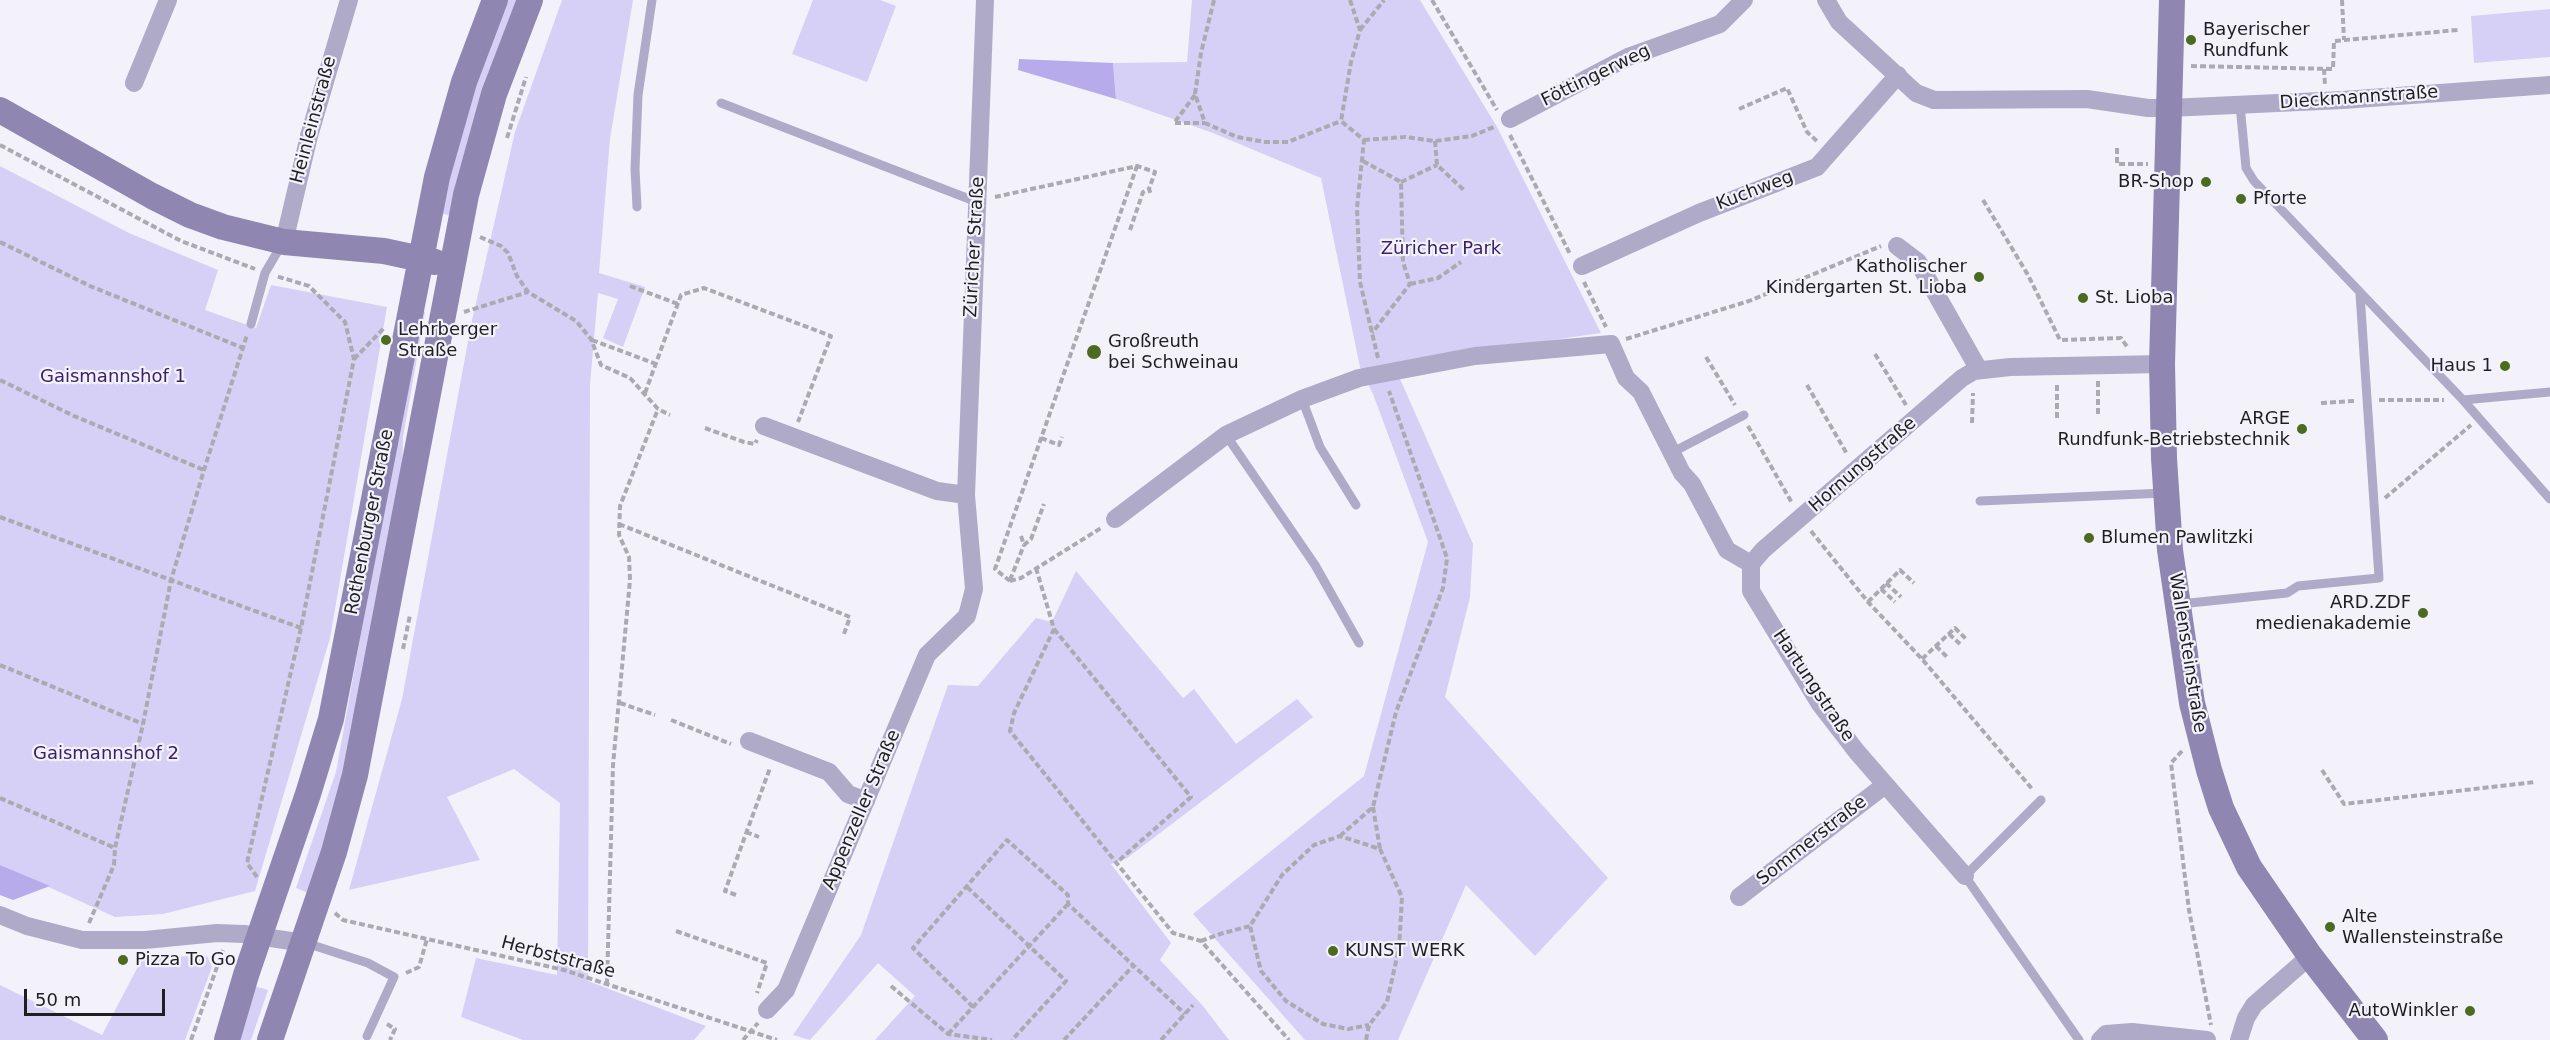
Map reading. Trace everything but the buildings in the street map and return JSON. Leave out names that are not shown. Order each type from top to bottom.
[{"type":"main road","name":"Rothenburger Straße","points":[[227,1040],[259,935],[311,784],[337,694],[420,258],[449,132],[477,44],[495,0]]},
{"type":"main road","name":"Rothenburger Straße","points":[[270,1040],[334,852],[355,776],[458,231],[487,115],[530,0]]},
{"type":"main road","name":"Wallensteinstraße","points":[[2172,0],[2168,164],[2151,364],[2186,670],[2199,732],[2221,808],[2235,839],[2265,893],[2375,1040]]},
{"type":"main road","points":[[0,110],[152,196],[190,215],[223,227],[284,242],[384,251],[452,266]]},
{"type":"street","points":[[134,83],[168,0]]},
{"type":"street","name":"Heinleinstraße","points":[[284,242],[309,136],[349,0]]},
{"type":"street","name":"Züricher Straße","points":[[967,616],[974,589],[966,495],[985,0]]},
{"type":"street","name":"Föttingerweg","points":[[1506,122],[1628,57],[1720,24],[1744,0]]},
{"type":"street","name":"Dieckmannstraße","points":[[1826,0],[1839,22],[1916,93],[1934,100],[2087,99],[2148,108],[2169,108],[2550,85]]},
{"type":"street","name":"Kuchweg","points":[[1579,268],[1699,213],[1817,167],[1898,75]]},
{"type":"street","points":[[1897,246],[1918,262],[1976,371],[2151,364]]},
{"type":"street","points":[[1115,519],[1227,435],[1302,399],[1359,378],[1475,356],[1611,344],[1626,378],[1641,392],[1671,453],[1682,473],[1692,484],[1727,550],[1751,564]]},
{"type":"street","name":"Hornungstraße","points":[[1751,564],[1763,550],[1914,419],[1962,378],[1976,371]]},
{"type":"street","points":[[764,426],[937,491],[966,495]]},
{"type":"street","name":"Hartungstraße","points":[[1751,564],[1751,591],[1820,704],[1885,784],[1965,876]]},
{"type":"street","name":"Appenzeller Straße","points":[[767,1010],[786,990],[927,655],[967,616]]},
{"type":"street","points":[[748,741],[829,772],[848,794],[866,801]]},
{"type":"street","name":"Sommerstraße","points":[[1739,897],[1885,784]]},
{"type":"street","points":[[0,915],[27,926],[82,940],[146,940],[229,933],[303,942]]},
{"type":"street","points":[[2239,1040],[2246,1018],[2254,1005],[2310,956]]},
{"type":"street","points":[[2100,1040],[2106,1034],[2132,1032],[2209,1035]]},
{"type":"lane","points":[[637,207],[635,169],[638,95],[652,0]]},
{"type":"lane","points":[[721,103],[977,202]]},
{"type":"lane","points":[[2240,105],[2246,168],[2254,181],[2463,400],[2550,499]]},
{"type":"lane","points":[[250,324],[265,273],[284,242]]},
{"type":"lane","points":[[2177,604],[2287,593],[2298,586],[2379,578],[2360,294]]},
{"type":"lane","points":[[2463,400],[2550,392]]},
{"type":"lane","points":[[1302,399],[1320,447],[1356,505]]},
{"type":"lane","points":[[1671,453],[1744,415]]},
{"type":"lane","points":[[1227,435],[1315,566],[1359,643]]},
{"type":"lane","points":[[1980,501],[2165,493]]},
{"type":"lane","points":[[1965,876],[2041,800]]},
{"type":"lane","name":"Hartungstraße","points":[[1965,876],[2079,1040]]},
{"type":"lane","points":[[303,942],[368,963],[394,977],[366,1036]]},
{"type":"path","points":[[1205,123],[1196,94],[1201,53],[1214,0]]},
{"type":"path","points":[[1350,0],[1360,30]]},
{"type":"path","points":[[1341,120],[1351,62],[1360,30],[1383,0]]},
{"type":"path","points":[[1432,0],[1506,122],[1579,268],[1608,331],[1611,344],[1749,301],[1876,247],[1897,246]]},
{"type":"path","points":[[2342,0],[2344,40]]},
{"type":"path","points":[[2169,65],[2333,69],[2334,41],[2458,30]]},
{"type":"path","points":[[1739,109],[1787,88],[1807,132],[1830,152]]},
{"type":"path","points":[[1196,94],[1174,123],[1205,123],[1237,137],[1265,142],[1288,142],[1341,120]]},
{"type":"path","points":[[1341,120],[1364,140],[1405,137],[1435,141],[1472,136],[1506,122]]},
{"type":"path","points":[[1364,140],[1357,208],[1360,282],[1383,374],[1447,558],[1443,588],[1396,712],[1373,807],[1380,849],[1402,897],[1399,948],[1387,1002],[1369,1024],[1366,1040]]},
{"type":"path","points":[[1435,141],[1437,165],[1465,191]]},
{"type":"path","points":[[2117,148],[2117,164],[2168,164]]},
{"type":"path","points":[[1363,160],[1401,182]]},
{"type":"path","points":[[1401,182],[1437,165]]},
{"type":"path","points":[[977,202],[1008,193],[1137,166],[1155,172],[1149,189],[1151,195]]},
{"type":"path","points":[[1010,581],[995,569],[1137,166]]},
{"type":"path","points":[[1401,182],[1403,262],[1410,285]]},
{"type":"path","points":[[1130,230],[1143,192],[1149,189]]},
{"type":"path","points":[[1983,201],[2028,275],[2060,340],[2121,338],[2151,364]]},
{"type":"path","points":[[458,231],[501,246],[508,253],[517,276],[528,292],[576,321],[591,339],[601,365],[630,378],[658,409],[670,415]]},
{"type":"path","points":[[0,242],[90,286],[243,348]]},
{"type":"path","points":[[1371,333],[1410,285],[1438,278],[1461,262]]},
{"type":"path","points":[[258,879],[247,863],[301,628],[354,359],[345,322],[309,286]]},
{"type":"path","points":[[630,286],[678,303]]},
{"type":"path","points":[[645,393],[681,295],[704,288],[831,336],[792,436]]},
{"type":"path","points":[[465,312],[528,292]]},
{"type":"path","points":[[82,940],[114,865],[115,848],[143,724],[171,580],[250,324]]},
{"type":"path","points":[[354,359],[387,325]]},
{"type":"path","points":[[591,339],[656,364]]},
{"type":"path","points":[[1875,354],[1914,419]]},
{"type":"path","points":[[1706,357],[1732,402],[1744,415],[1750,431],[1801,519],[1868,602],[1922,659],[2041,800]]},
{"type":"path","points":[[2097,365],[2098,416]]},
{"type":"path","points":[[2057,366],[2057,418]]},
{"type":"path","points":[[1972,423],[1976,371]]},
{"type":"path","points":[[0,380],[74,416],[204,470]]},
{"type":"path","points":[[1807,385],[1849,457],[1859,469]]},
{"type":"path","points":[[2321,403],[2366,400],[2463,400]]},
{"type":"path","points":[[607,984],[613,765],[630,580],[628,557],[619,535],[620,506],[658,409]]},
{"type":"path","points":[[2374,508],[2478,418]]},
{"type":"path","points":[[705,428],[755,444],[764,426]]},
{"type":"path","points":[[1041,438],[1059,445],[1062,437]]},
{"type":"path","points":[[1010,581],[1024,545],[1031,539],[1044,504]]},
{"type":"path","points":[[0,517],[301,628]]},
{"type":"path","points":[[1010,581],[1021,578],[1115,519]]},
{"type":"path","points":[[619,524],[850,617],[844,634]]},
{"type":"path","points":[[1021,536],[1024,545]]},
{"type":"path","points":[[1036,568],[1054,629],[1191,797],[1116,863]]},
{"type":"path","points":[[1868,602],[1900,570],[1914,583]]},
{"type":"path","points":[[1886,584],[1900,597]]},
{"type":"path","points":[[1881,589],[1895,602]]},
{"type":"path","points":[[1922,659],[1955,628],[1966,639]]},
{"type":"path","points":[[1054,629],[1014,713],[1011,731],[1173,933],[1201,941],[1289,1040]]},
{"type":"path","points":[[1949,634],[1960,644]]},
{"type":"path","points":[[1936,646],[1947,657]]},
{"type":"path","points":[[0,664],[143,724]]},
{"type":"path","points":[[620,703],[655,715]]},
{"type":"path","points":[[671,720],[730,744],[748,741]]},
{"type":"path","points":[[2199,732],[2171,763],[2189,910],[2209,1035]]},
{"type":"path","points":[[736,895],[725,891],[775,752]]},
{"type":"path","points":[[2322,770],[2344,804],[2535,782]]},
{"type":"path","points":[[0,798],[115,848]]},
{"type":"path","points":[[1201,941],[1250,926],[1282,875],[1314,845],[1340,836],[1373,807]]},
{"type":"path","points":[[746,832],[759,837]]},
{"type":"path","points":[[1340,836],[1380,849]]},
{"type":"path","points":[[948,1034],[973,1007],[1029,946],[1068,904],[1068,895],[1007,840],[913,948],[973,1007]]},
{"type":"path","points":[[968,887],[1066,981],[1012,1040]]},
{"type":"path","points":[[1068,904],[1185,1014]]},
{"type":"path","name":"Herbststraße","points":[[331,910],[343,921],[564,970],[777,1040]]},
{"type":"path","points":[[1250,926],[1261,971],[1286,1001],[1323,1024],[1348,1029],[1369,1024]]},
{"type":"path","points":[[676,931],[767,963],[757,994]]},
{"type":"path","points":[[191,1040],[229,933]]},
{"type":"path","points":[[394,977],[419,968],[427,939]]},
{"type":"path","points":[[1064,1040],[1133,966]]},
{"type":"path","points":[[891,986],[948,1034],[992,1040]]},
{"type":"path","points":[[1161,1040],[1193,1005]]},
{"type":"path","points":[[743,1040],[752,1030]]},
{"type":"green space","points":[[506,0],[521,0],[453,216],[439,213],[461,125]]},
{"type":"green space","points":[[562,0],[633,0],[610,139],[599,273],[645,287],[623,347],[603,338],[618,299],[598,293],[590,385],[588,981],[706,1026],[694,1040],[523,1040],[461,1017],[476,958],[557,975],[560,803],[514,769],[447,797],[480,860],[349,890],[402,699],[471,325],[515,132]]},
{"type":"green space","points":[[813,0],[880,0],[896,6],[867,82],[792,54]]},
{"type":"green space","name":"Züricher Park","points":[[1192,0],[1420,0],[1497,127],[1601,333],[1393,363],[1473,544],[1470,597],[1445,697],[1608,878],[1535,956],[1466,885],[1398,1040],[1305,1040],[1193,914],[1364,776],[1428,542],[1373,394],[1360,367],[1321,178],[1213,133],[1116,99],[1113,63],[1187,62]]},
{"type":"green space","points":[[2550,9],[2550,57],[2474,63],[2471,16]]},
{"type":"green space","points":[[0,166],[129,233],[218,270],[205,310],[256,328],[271,285],[387,307],[330,638],[255,891],[163,914],[115,917],[0,865]]},
{"type":"green space","points":[[419,312],[425,312],[403,437],[402,481],[349,764],[311,894],[296,888],[336,772]]},
{"type":"green space","points":[[1076,571],[1183,698],[1194,689],[1236,744],[1297,699],[1313,717],[1127,858],[1111,864],[1171,943],[1160,960],[1203,1006],[1229,1040],[875,1040],[915,996],[878,963],[810,1040],[793,1035],[861,935],[948,685],[978,686],[1036,618],[1052,622]]},
{"type":"green space","points":[[207,956],[212,967],[185,1040],[0,1040],[0,985],[102,1035],[143,957]]},
{"type":"green space","points":[[254,986],[268,990],[251,1040],[239,1040]]},
{"type":"shaded area","points":[[1019,59],[1113,63],[1116,99],[1018,70]]},
{"type":"shaded area","points":[[0,865],[50,886],[13,900],[0,895]]},
{"type":"place","name":"Bayerischer Rundfunk","points":[[2191,40]]},
{"type":"place","name":"BR-Shop","points":[[2206,182]]},
{"type":"place","name":"Pforte","points":[[2241,199]]},
{"type":"place","name":"Katholischer Kindergarten St. Lioba","points":[[1979,277]]},
{"type":"place","name":"St. Lioba","points":[[2083,298]]},
{"type":"place","name":"Lehrberger Straße","points":[[386,340]]},
{"type":"place","name":"Großreuth bei Schweinau","points":[[1094,352]]},
{"type":"place","name":"Haus 1","points":[[2505,366]]},
{"type":"place","name":"ARGE Rundfunk-Betriebstechnik","points":[[2302,429]]},
{"type":"place","name":"Blumen Pawlitzki","points":[[2089,538]]},
{"type":"place","name":"ARD.ZDF medienakademie","points":[[2423,613]]},
{"type":"place","name":"Alte Wallensteinstraße","points":[[2330,927]]},
{"type":"place","name":"KUNST WERK","points":[[1333,951]]},
{"type":"place","name":"Pizza To Go","points":[[123,960]]},
{"type":"place","name":"AutoWinkler","points":[[2470,1011]]},
{"type":"park label","name":"Gaismannshof 1","points":[[113,377]]},
{"type":"park label","name":"Gaismannshof 2","points":[[106,754]]}]
